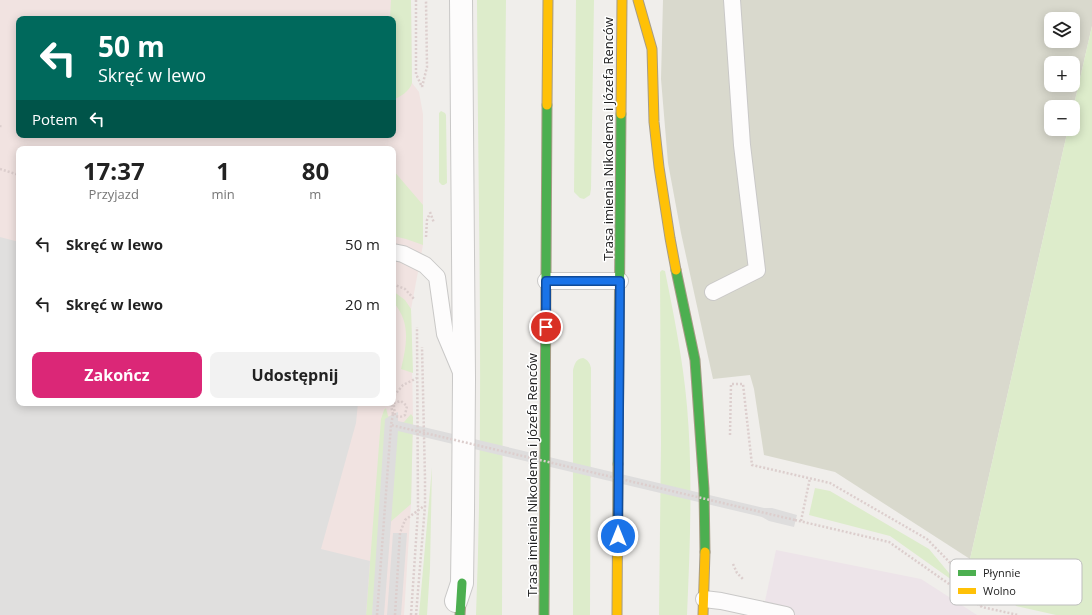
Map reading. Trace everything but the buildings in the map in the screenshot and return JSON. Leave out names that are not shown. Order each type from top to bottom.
[{"type":"main road","name":"Trasa imienia Nikodema i Józefa Renców","points":[[544,615],[546,540],[548,0]]},
{"type":"main road","name":"Trasa imienia Nikodema i Józefa Renców","points":[[617,615],[622,0]]},
{"type":"main road","points":[[638,0],[652,49],[654,122],[659,167],[670,238],[695,360],[704,489],[705,544],[703,607]]},
{"type":"main road","points":[[460,615],[462,583]]},
{"type":"street","points":[[451,615],[462,583],[464,512],[461,0]]},
{"type":"lane","points":[[713,292],[757,270],[742,145],[732,0]]},
{"type":"lane","points":[[396,253],[403,254],[425,265],[437,277],[445,334],[464,379]]},
{"type":"lane","points":[[546,281],[620,281]]},
{"type":"lane","points":[[703,607],[721,601],[786,615]]},
{"type":"path","points":[[416,0],[416,74],[422,87],[427,67],[426,0]]},
{"type":"path","points":[[0,169],[16,174]]},
{"type":"path","points":[[427,242],[427,220],[430,212],[434,223],[434,228]]},
{"type":"path","points":[[396,285],[405,289],[418,302]]},
{"type":"path","points":[[410,615],[418,511],[417,325]]},
{"type":"path","points":[[416,615],[425,479],[422,345]]},
{"type":"path","points":[[396,393],[403,385],[417,378]]},
{"type":"path","points":[[730,438],[731,384],[743,384],[752,465],[830,483],[927,539],[950,563]]},
{"type":"path","points":[[394,406],[395,416],[402,417],[405,414],[407,406],[405,403],[401,401],[396,403]]},
{"type":"path","points":[[377,615],[392,414],[391,406]]},
{"type":"path","points":[[391,425],[888,542],[950,585]]},
{"type":"path","points":[[801,521],[810,478]]},
{"type":"path","points":[[728,500],[728,508]]},
{"type":"path","points":[[395,615],[400,533],[405,520],[424,506]]},
{"type":"path","points":[[732,560],[737,573],[745,581]]},
{"type":"path","points":[[979,605],[982,607],[1018,615]]},
{"type":"shaded area","points":[[0,0],[411,0],[412,83],[419,92],[423,114],[423,245],[411,309],[413,417],[411,504],[404,615],[0,615]]},
{"type":"shaded area","points":[[663,0],[1092,0],[1092,26],[1080,78],[1080,56],[1044,56],[1044,92],[1077,92],[1075,100],[1044,100],[1044,136],[1066,136],[970,559],[835,472],[764,455],[754,389],[750,375],[713,379],[681,233],[668,163],[661,79]]},
{"type":"shaded area","points":[[0,237],[16,241],[16,406],[358,406],[356,423],[321,549],[370,561],[366,615],[0,615]]},
{"type":"shaded area","points":[[776,550],[921,579],[950,598],[950,605],[961,605],[977,615],[762,615]]},
{"type":"green space","points":[[391,0],[411,0],[412,83],[407,91],[396,98],[396,16],[390,16]]},
{"type":"green space","points":[[477,0],[506,0],[502,615],[476,615],[480,461]]},
{"type":"green space","points":[[576,0],[594,0],[591,189],[590,195],[584,199],[580,198],[574,192]]},
{"type":"green space","points":[[1092,26],[1092,615],[1056,615],[1015,605],[1082,605],[1082,559],[970,559],[1066,136],[1080,136],[1080,100],[1075,100],[1077,92],[1080,92],[1080,78]]},
{"type":"green space","points":[[441,111],[446,115],[447,183],[444,185],[439,182],[439,113]]},
{"type":"green space","points":[[396,174],[423,205],[423,245],[396,237]]},
{"type":"green space","points":[[662,270],[665,271],[675,321],[683,372],[689,432],[690,537],[687,615],[659,615],[661,444],[660,272]]},
{"type":"green space","points":[[396,293],[405,300],[411,309],[413,373],[401,369],[405,351],[406,334],[403,317],[396,306]]},
{"type":"green space","points":[[583,358],[588,362],[591,368],[590,615],[573,615],[573,370],[576,362]]},
{"type":"green space","points":[[386,408],[388,416],[395,422],[404,422],[411,414],[413,417],[411,504],[380,531],[372,615],[366,615],[381,419]]},
{"type":"green space","points":[[432,467],[430,568],[427,615],[419,615]]},
{"type":"green space","points":[[815,488],[830,491],[929,549],[950,574],[950,579],[890,536],[809,515]]},
{"type":"pier","points":[[398,412],[398,421],[797,515],[794,527],[769,521],[762,517],[398,431],[384,615],[372,615],[385,419]]},
{"type":"pier","points":[[393,533],[407,533],[401,615],[387,615]]},
{"type":"traffic: fast","points":[[544,615],[547,105]]},
{"type":"traffic: fast","points":[[618,464],[621,114]]},
{"type":"traffic: fast","points":[[676,270],[695,360],[704,489],[705,552]]},
{"type":"traffic: fast","points":[[460,615],[462,583]]},
{"type":"traffic: slow","points":[[547,105],[548,0]]},
{"type":"traffic: slow","points":[[621,114],[622,0]]},
{"type":"traffic: slow","points":[[638,0],[652,49],[654,122],[659,167],[676,270]]},
{"type":"traffic: slow","points":[[617,615],[618,464]]},
{"type":"traffic: slow","points":[[703,615],[705,552]]},
{"type":"route","points":[[546,327],[546,281],[620,281],[618,536]]}]
